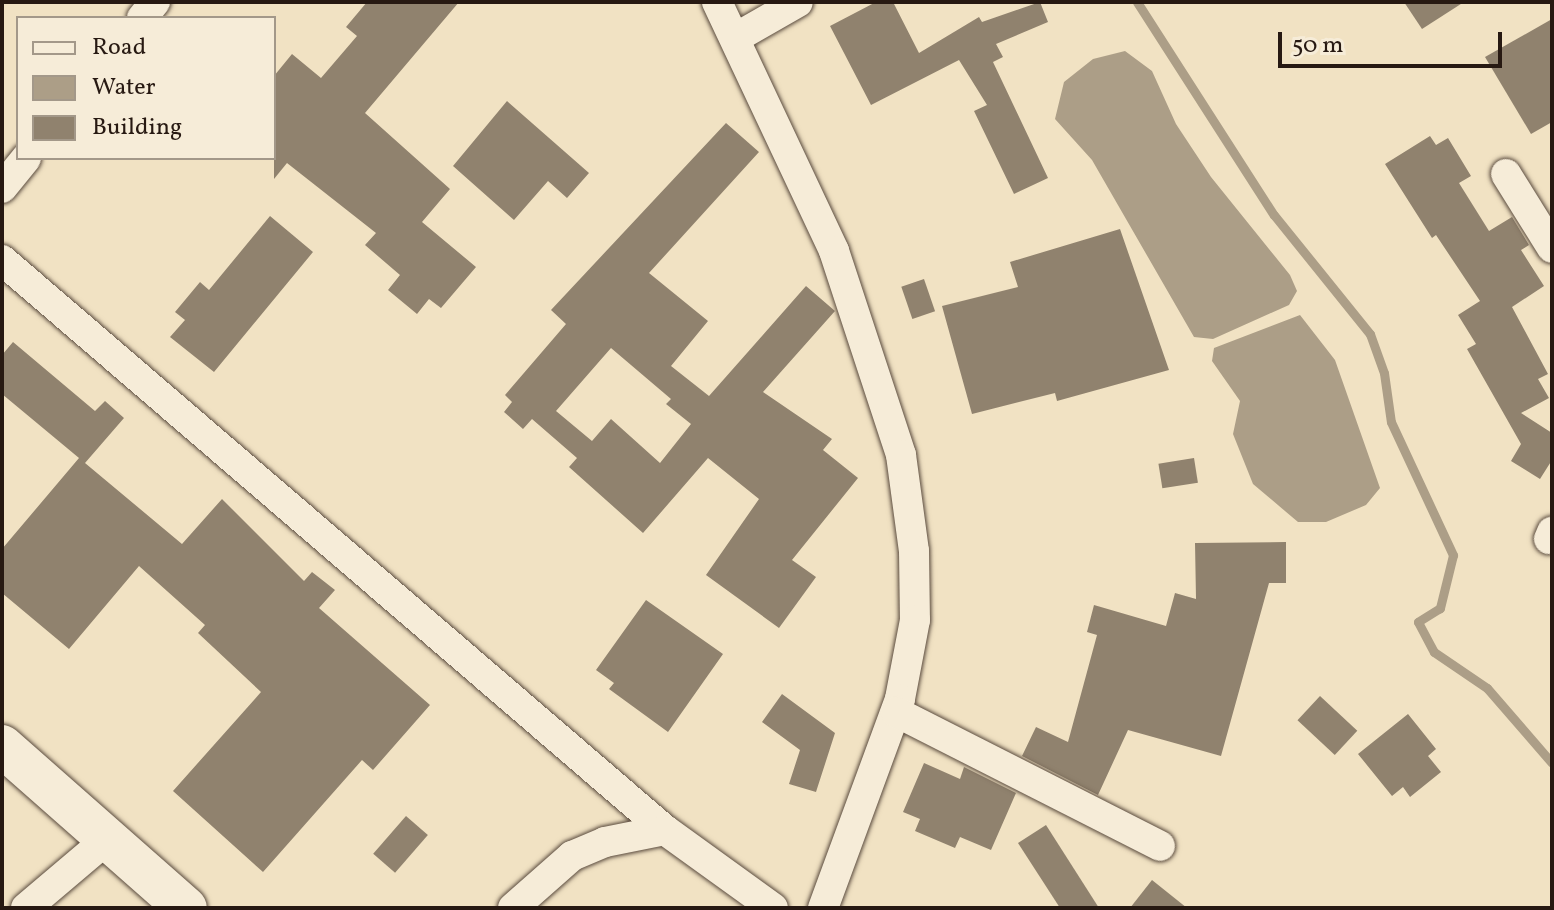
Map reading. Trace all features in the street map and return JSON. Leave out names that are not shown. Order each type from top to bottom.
[{"type":"street","points":[[717,2],[737,37],[834,251],[901,455],[914,551],[915,620],[896,712],[823,908]]},
{"type":"street","points":[[737,37],[798,2]]},
{"type":"street","points":[[2,188],[24,160]]},
{"type":"street","points":[[1506,174],[1552,248]]},
{"type":"street","points":[[2,260],[665,830],[773,908]]},
{"type":"street","points":[[896,712],[1160,846]]},
{"type":"street","points":[[2,746],[105,841],[186,908]]},
{"type":"street","points":[[513,908],[572,856],[605,842],[665,830]]},
{"type":"street","points":[[26,908],[105,841]]},
{"type":"water","points":[[1125,51],[1152,71],[1176,124],[1211,177],[1290,275],[1297,291],[1289,305],[1213,339],[1194,337],[1092,160],[1055,119],[1064,82],[1093,59]]},
{"type":"water","points":[[1300,315],[1335,360],[1380,488],[1366,505],[1326,522],[1298,522],[1253,484],[1233,434],[1240,401],[1212,361],[1214,348]]},
{"type":"building","points":[[367,2],[459,2],[365,113],[450,189],[422,222],[476,267],[441,308],[429,299],[417,314],[388,290],[400,275],[365,245],[376,233],[287,163],[274,179],[276,74],[292,54],[321,78],[357,36],[346,27]]},
{"type":"building","points":[[876,2],[893,2],[919,53],[979,17],[982,22],[1040,2],[1048,22],[996,44],[1003,57],[993,62],[1048,178],[1014,194],[974,111],[987,105],[959,60],[871,105],[830,26]]},
{"type":"building","points":[[1404,2],[1464,2],[1422,29]]},
{"type":"building","points":[[1552,19],[1552,122],[1531,134],[1485,57]]},
{"type":"building","points":[[507,101],[589,173],[567,198],[548,181],[514,220],[453,166]]},
{"type":"building","points":[[726,123],[759,152],[649,273],[708,321],[671,366],[709,396],[806,286],[835,311],[763,392],[832,439],[823,450],[858,478],[792,560],[816,577],[779,628],[706,575],[759,499],[708,458],[643,533],[569,467],[577,458],[532,419],[523,429],[504,412],[512,402],[505,395],[566,324],[551,310]],"holes":[[[611,348],[671,399],[666,404],[691,424],[660,463],[611,419],[592,441],[556,411]]]},
{"type":"building","points":[[1430,136],[1436,145],[1448,138],[1471,176],[1459,183],[1489,231],[1512,217],[1529,245],[1521,250],[1544,286],[1512,307],[1548,374],[1538,379],[1549,398],[1521,413],[1552,433],[1552,460],[1540,479],[1511,461],[1521,444],[1467,349],[1476,344],[1458,315],[1480,301],[1436,235],[1432,238],[1385,164]]},
{"type":"building","points":[[270,216],[313,252],[214,372],[170,337],[185,320],[175,312],[200,282],[209,290]]},
{"type":"building","points":[[1120,229],[1169,370],[1057,401],[1055,393],[972,414],[942,306],[1018,287],[1010,262]]},
{"type":"building","points":[[924,279],[935,311],[912,319],[901,287]]},
{"type":"building","points":[[13,342],[95,411],[105,401],[124,418],[85,463],[182,544],[222,499],[304,581],[312,572],[335,590],[319,608],[430,705],[373,770],[362,760],[263,872],[173,791],[261,692],[198,633],[205,625],[139,566],[69,649],[2,593],[2,549],[79,458],[2,394],[2,355]]},
{"type":"building","points":[[1194,458],[1198,483],[1162,488],[1158,464]]},
{"type":"building","points":[[1286,542],[1286,583],[1269,583],[1221,756],[1128,730],[1098,795],[1022,756],[1036,727],[1068,742],[1097,635],[1087,632],[1094,605],[1166,626],[1175,593],[1196,599],[1195,543]]},
{"type":"building","points":[[646,600],[723,654],[668,732],[609,689],[614,683],[596,670]]},
{"type":"building","points":[[782,694],[835,733],[816,792],[789,784],[800,750],[762,722]]},
{"type":"building","points":[[1320,696],[1357,731],[1335,755],[1297,720]]},
{"type":"building","points":[[1408,714],[1436,749],[1428,756],[1441,772],[1410,797],[1403,787],[1392,796],[1358,754]]},
{"type":"building","points":[[924,763],[960,779],[964,767],[1016,793],[991,850],[960,837],[955,848],[915,831],[920,819],[903,812]]},
{"type":"building","points":[[406,816],[428,835],[395,873],[373,854]]},
{"type":"building","points":[[1046,825],[1099,908],[1060,908],[1018,843]]},
{"type":"building","points":[[1152,880],[1187,908],[1130,908]]},
{"type":"waterway","points":[[1137,2],[1274,215],[1370,334],[1384,373],[1391,422],[1453,555],[1440,608],[1418,622],[1434,652],[1487,688],[1552,763]]}]
